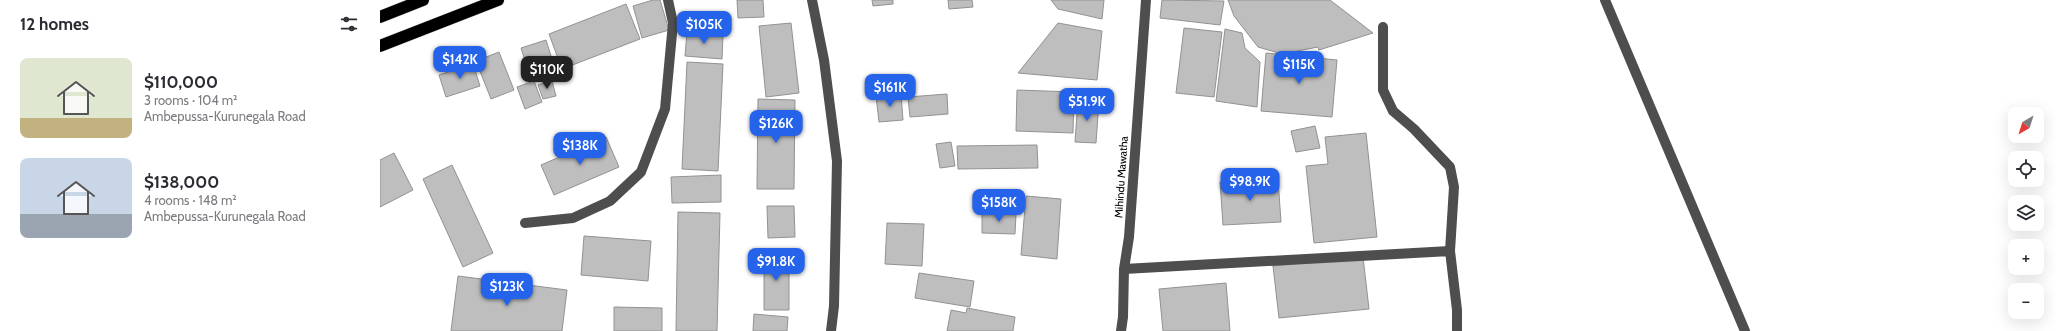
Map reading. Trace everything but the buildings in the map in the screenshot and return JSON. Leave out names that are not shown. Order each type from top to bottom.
[{"type":"highway","points":[[380,17],[423,0]]},
{"type":"highway","points":[[380,46],[498,0]]},
{"type":"street","points":[[525,223],[573,218],[610,201],[641,172],[665,109],[673,23],[668,0]]},
{"type":"street","points":[[812,0],[824,60],[837,161],[834,306],[832,331]]},
{"type":"street","name":"Mihindu Mawatha","points":[[1121,331],[1123,317],[1124,269],[1129,237],[1146,0]]},
{"type":"street","points":[[1605,0],[1745,331]]},
{"type":"street","points":[[1383,27],[1383,90],[1393,111],[1414,129],[1450,167],[1454,187],[1450,251],[1457,310],[1457,331]]},
{"type":"street","points":[[1124,269],[1450,251]]}]
